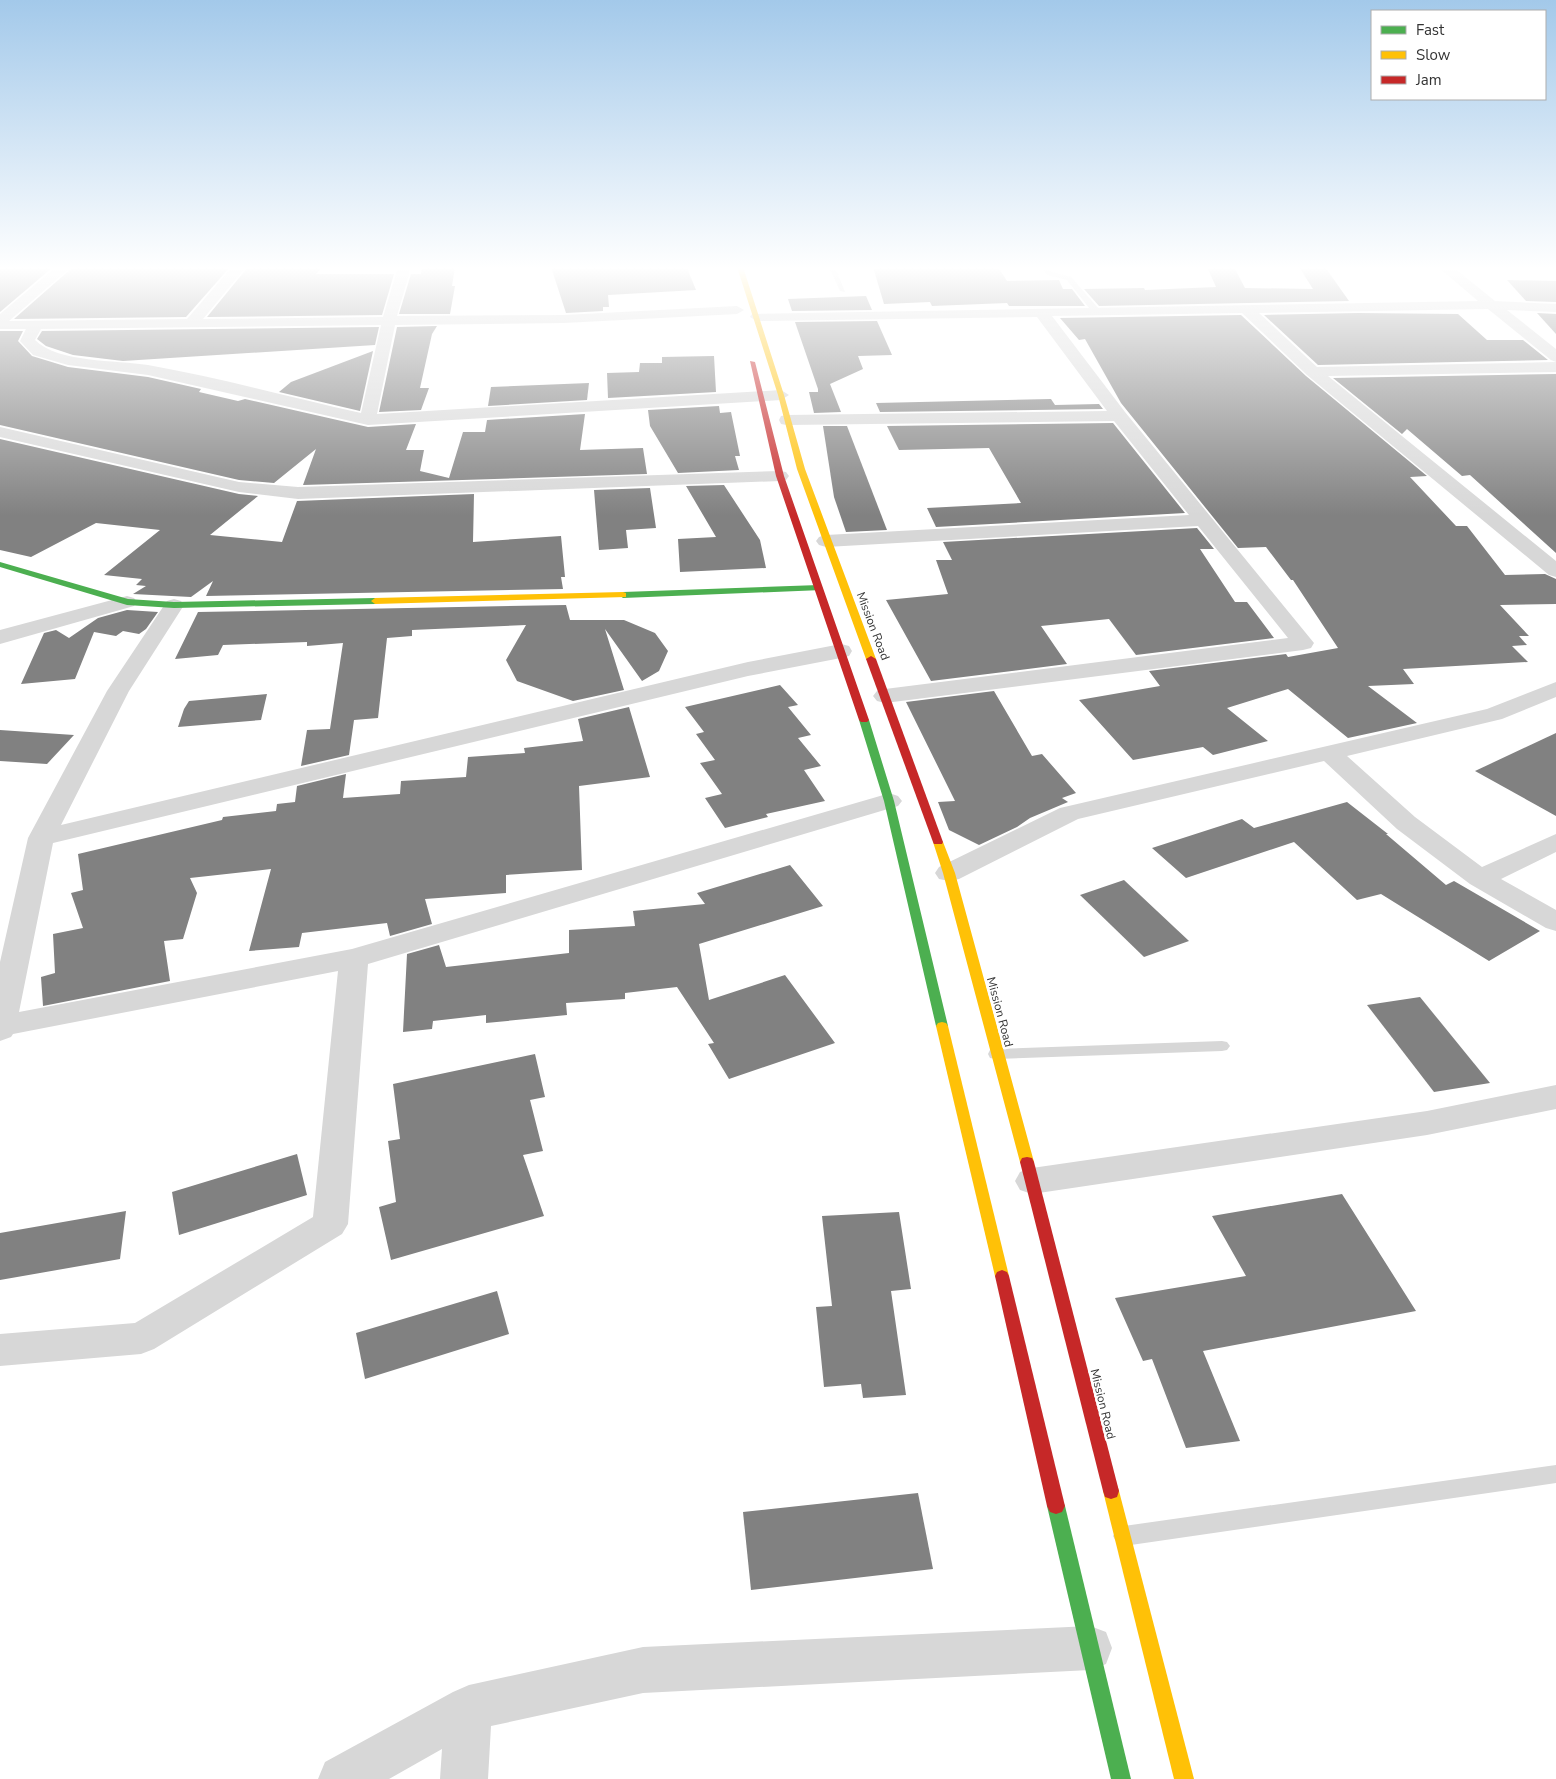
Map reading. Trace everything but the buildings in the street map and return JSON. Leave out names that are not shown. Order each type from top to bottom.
[{"type":"street","points":[[36,350],[68,360],[148,370],[368,420],[781,395]]},
{"type":"street","points":[[368,420],[383,350]]},
{"type":"street","name":"Mission Road","points":[[767,350],[787,420],[826,541],[949,873],[996,1054],[1032,1181],[1184,1779]]},
{"type":"street","points":[[885,696],[1303,643],[1119,416],[1070,350]]},
{"type":"street","points":[[1290,350],[1313,372],[1556,571]]},
{"type":"street","points":[[750,352],[780,476],[842,651],[889,801],[1121,1779]]},
{"type":"street","points":[[1313,372],[1556,367]]},
{"type":"street","points":[[787,420],[1119,416]]},
{"type":"street","points":[[0,432],[240,486],[298,493],[780,476]]},
{"type":"street","points":[[826,541],[1203,520]]},
{"type":"street","points":[[0,564],[127,602],[174,605],[618,595],[819,588]]},
{"type":"street","points":[[0,637],[127,602]]},
{"type":"street","points":[[174,605],[118,691],[41,838],[10,944],[1,1028],[354,958],[889,801]]},
{"type":"street","points":[[41,838],[748,669],[842,651]]},
{"type":"street","points":[[949,873],[1069,813],[1248,770],[1330,754],[1494,714],[1556,690]]},
{"type":"street","points":[[1330,754],[1406,823],[1480,878],[1556,922]]},
{"type":"street","points":[[1480,878],[1556,842]]},
{"type":"street","points":[[0,1350],[141,1338],[330,1224],[354,958]]},
{"type":"street","points":[[1032,1181],[1427,1123],[1556,1097]]},
{"type":"street","points":[[342,1779],[469,1708],[643,1670],[1090,1648]]},
{"type":"street","points":[[464,1779],[469,1708]]},
{"type":"lane","points":[[996,1054],[1222,1046]]},
{"type":"lane","points":[[1122,1536],[1556,1474]]},
{"type":"traffic: fast","points":[[0,564],[127,602],[174,605],[375,601]]},
{"type":"traffic: fast","points":[[623,595],[819,588]]},
{"type":"traffic: fast","points":[[864,720],[889,801],[942,1026]]},
{"type":"traffic: fast","points":[[1056,1506],[1121,1779]]},
{"type":"traffic: slow","points":[[767,350],[801,469],[871,659]]},
{"type":"traffic: slow","points":[[375,601],[623,595]]},
{"type":"traffic: slow","points":[[938,842],[949,873],[1027,1162]]},
{"type":"traffic: slow","points":[[942,1026],[1002,1276]]},
{"type":"traffic: slow","points":[[1111,1491],[1184,1779]]},
{"type":"traffic: jam","points":[[752,362],[780,476],[864,720]]},
{"type":"traffic: jam","points":[[871,659],[938,842]]},
{"type":"traffic: jam","points":[[1027,1162],[1111,1491]]},
{"type":"traffic: jam","points":[[1002,1276],[1056,1506]]}]
